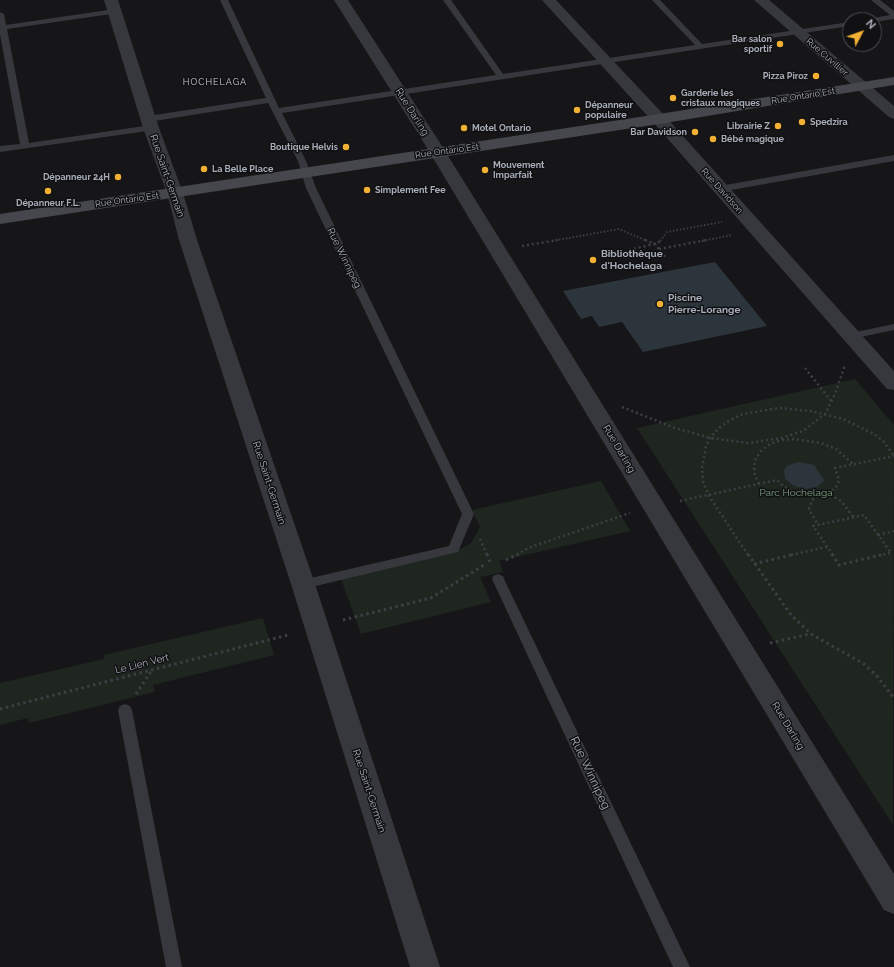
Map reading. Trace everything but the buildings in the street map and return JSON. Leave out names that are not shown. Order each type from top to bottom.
[{"type":"main road","name":"Rue Ontario Est","points":[[0,219],[659,119],[894,81]]},
{"type":"street","name":"Rue Darling","points":[[341,0],[400,92],[894,900]]},
{"type":"street","name":"Rue Davidson","points":[[549,0],[659,119],[894,384]]},
{"type":"street","name":"Rue Cuvillier","points":[[761,0],[894,114]]},
{"type":"street","name":"Rue Saint-Germain","points":[[113,6],[149,123],[175,193],[188,240],[303,584],[425,967]]},
{"type":"lane","name":"Rue Winnipeg","points":[[224,0],[276,111],[302,161],[311,188],[468,514],[462,529]]},
{"type":"lane","points":[[446,0],[502,77]]},
{"type":"lane","points":[[656,0],[702,46]]},
{"type":"lane","points":[[874,0],[894,16]]},
{"type":"lane","points":[[1,28],[113,6]]},
{"type":"lane","points":[[0,14],[1,28],[25,146]]},
{"type":"lane","points":[[882,18],[894,16]]},
{"type":"lane","points":[[276,111],[842,25]]},
{"type":"lane","points":[[0,149],[25,146],[271,100]]},
{"type":"lane","points":[[720,189],[894,158]]},
{"type":"lane","points":[[851,336],[894,327]]},
{"type":"lane","points":[[303,584],[454,549],[462,529]]},
{"type":"lane","name":"Rue Winnipeg","points":[[498,579],[682,967]]},
{"type":"lane","points":[[125,710],[174,967]]},
{"type":"path","points":[[629,250],[658,243],[667,232],[725,222]]},
{"type":"path","points":[[516,248],[618,228],[655,244],[666,258]]},
{"type":"path","points":[[660,249],[736,234]]},
{"type":"path","points":[[759,484],[755,476],[754,466],[756,458],[762,450],[770,444],[803,431],[825,414],[832,402],[842,378],[846,362]]},
{"type":"path","points":[[805,368],[832,402]]},
{"type":"path","points":[[616,404],[675,428],[710,438],[749,443],[782,439],[801,439],[821,443],[836,449],[853,464]]},
{"type":"path","points":[[679,501],[709,496],[777,480],[783,486],[796,493],[811,496],[828,493],[837,486],[839,480],[835,468],[894,456],[883,441],[874,434],[843,419],[825,414],[779,408],[756,411],[730,420],[710,438],[706,446],[702,468],[703,481],[709,496],[790,615],[811,634],[864,664],[877,676],[894,698]]},
{"type":"path","points":[[818,525],[809,509],[809,504],[812,500],[821,495],[836,498],[842,502],[854,518]]},
{"type":"path","points":[[864,515],[891,553],[839,564],[814,526],[854,518],[864,515]]},
{"type":"path","points":[[462,529],[477,533],[498,579]]},
{"type":"path","points":[[878,535],[894,531]]},
{"type":"path","points":[[754,564],[827,547]]},
{"type":"path","points":[[770,643],[811,634]]},
{"type":"path","name":"Le Lien Vert","points":[[0,709],[288,635]]},
{"type":"path","points":[[125,710],[152,670]]},
{"type":"green space","name":"Parc Hochelaga","points":[[855,379],[894,425],[893,825],[637,428]]},
{"type":"green space","points":[[601,481],[630,531],[499,561],[503,572],[480,577],[491,602],[361,634],[341,579],[453,553],[471,543],[480,527],[472,510]]},
{"type":"green space","points":[[263,618],[274,655],[153,685],[155,692],[29,723],[28,718],[0,725],[0,683],[104,659],[104,655]]},
{"type":"shaded area","name":"Piscine Pierre-Lorange","points":[[715,262],[767,326],[643,352],[622,322],[599,327],[592,316],[581,319],[563,291]]},
{"type":"shaded area","points":[[798,462],[814,465],[824,480],[823,482],[817,487],[806,489],[794,486],[789,482],[785,478],[784,470],[787,466]]},
{"type":"place","name":"Bar salon sportif","points":[[780,44]]},
{"type":"place","name":"Pizza Piroz","points":[[816,76]]},
{"type":"place","name":"Garderie les cristaux magiques","points":[[673,98]]},
{"type":"place","name":"Dépanneur populaire","points":[[577,110]]},
{"type":"place","name":"Spedzira","points":[[802,122]]},
{"type":"place","name":"Librairie Z","points":[[778,126]]},
{"type":"place","name":"Motel Ontario","points":[[464,128]]},
{"type":"place","name":"Bar Davidson","points":[[695,132]]},
{"type":"place","name":"Bébé magique","points":[[713,139]]},
{"type":"place","name":"Boutique Helvis","points":[[346,147]]},
{"type":"place","name":"La Belle Place","points":[[204,169]]},
{"type":"place","name":"Mouvement Imparfait","points":[[485,170]]},
{"type":"place","name":"Dépanneur 24H","points":[[118,177]]},
{"type":"place","name":"Simplement Fee","points":[[367,190]]},
{"type":"place","name":"Dépanneur F.L.","points":[[48,191]]},
{"type":"place","name":"Bibliothèque d'Hochelaga","points":[[593,260]]},
{"type":"place","name":"Piscine Pierre-Lorange","points":[[660,304]]},
{"type":"district","name":"HOCHELAGA","points":[[215,82]]}]
